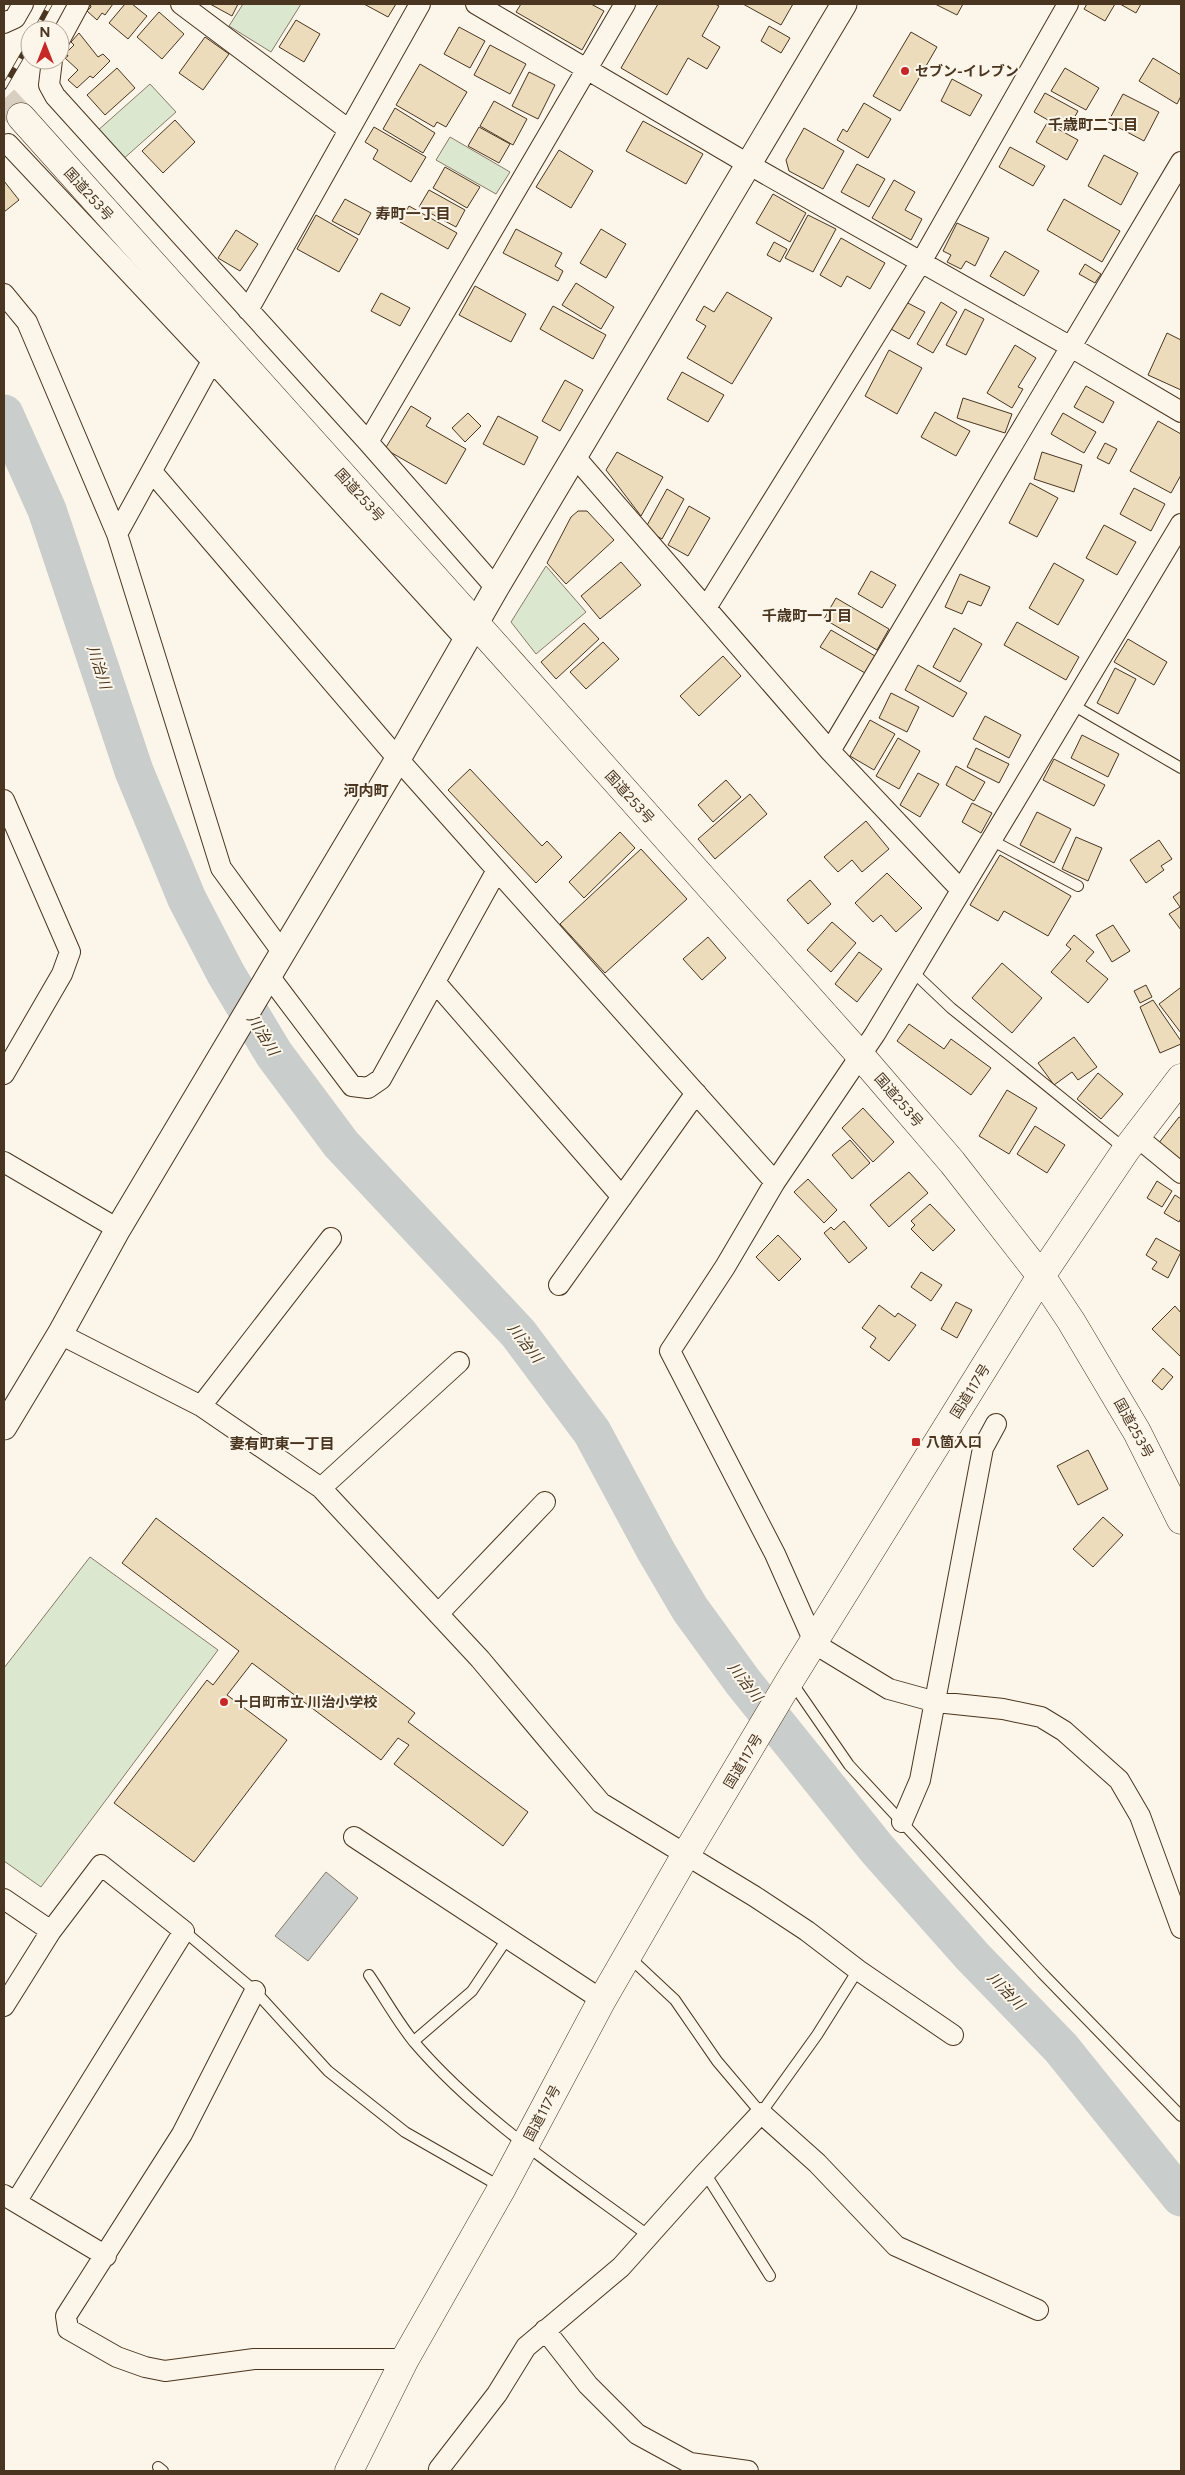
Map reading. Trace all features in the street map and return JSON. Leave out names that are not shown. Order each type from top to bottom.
[{"type":"highway","name":"国道253号","points":[[20,117],[217,352],[860,1055],[952,1162],[1041,1276],[1092,1355],[1176,1505],[1181,1520]]},
{"type":"highway","name":"国道117号","points":[[349,2471],[405,2359],[502,2188],[602,2000],[790,1680],[815,1644],[1041,1276],[1131,1143],[1181,1078]]},
{"type":"street","points":[[4,23],[15,18],[23,4]]},
{"type":"street","points":[[70,21],[79,4]]},
{"type":"street","points":[[181,4],[349,130]]},
{"type":"street","points":[[248,310],[420,4]]},
{"type":"street","points":[[476,4],[748,164],[1071,347],[1181,412]]},
{"type":"street","points":[[368,442],[625,4]]},
{"type":"street","points":[[4,1427],[60,1334],[118,1229],[472,633],[496,588],[844,4]]},
{"type":"street","points":[[706,608],[921,262],[1068,4]]},
{"type":"street","points":[[51,70],[49,85],[55,96],[368,442],[496,588]]},
{"type":"street","points":[[8,144],[217,352],[153,473],[117,534]]},
{"type":"street","points":[[830,751],[1181,162]]},
{"type":"street","points":[[4,294],[27,322],[117,534],[222,868],[283,953]]},
{"type":"street","points":[[575,457],[830,751],[962,890]]},
{"type":"street","points":[[153,473],[398,759],[775,1182]]},
{"type":"street","points":[[1179,535],[1072,705],[962,890],[860,1055],[775,1182],[725,1267],[670,1352],[775,1554],[815,1644],[889,1690],[936,1702],[1003,1709],[1041,1717],[1064,1731],[1119,1780],[1140,1816],[1181,1928]]},
{"type":"street","points":[[4,800],[70,952],[62,974],[4,1074]]},
{"type":"street","points":[[267,980],[352,1086],[368,1088],[381,1079],[497,870]]},
{"type":"street","points":[[435,982],[622,1197]]},
{"type":"street","points":[[559,1285],[696,1093]]},
{"type":"street","points":[[1131,1143],[1181,1174]]},
{"type":"street","points":[[4,1162],[118,1229]]},
{"type":"street","points":[[201,1406],[331,1238]]},
{"type":"street","points":[[60,1334],[201,1406],[321,1488],[480,1659],[602,1803],[685,1856],[754,1896],[807,1931],[858,1970],[953,2035]]},
{"type":"street","points":[[321,1488],[459,1362]]},
{"type":"street","points":[[902,1822],[920,1780],[983,1448],[996,1424]]},
{"type":"street","points":[[438,1614],[545,1502]]},
{"type":"street","points":[[354,1837],[602,2000]]},
{"type":"street","points":[[4,2006],[51,1931],[101,1865],[184,1931],[10,2199],[106,2256]]},
{"type":"street","points":[[4,1899],[51,1931]]},
{"type":"street","points":[[255,1991],[182,2134],[66,2316],[68,2329],[117,2357],[146,2367],[164,2370],[254,2359],[405,2359]]},
{"type":"street","points":[[438,2470],[497,2394],[526,2348],[621,2267],[761,2113],[817,2163],[896,2246],[1038,2310]]},
{"type":"street","points":[[545,2330],[588,2385],[637,2434],[690,2463],[748,2471]]},
{"type":"lane","points":[[1072,705],[1181,768]]},
{"type":"lane","points":[[991,840],[1078,886]]},
{"type":"lane","points":[[912,971],[951,1008],[1131,1143]]},
{"type":"lane","points":[[790,1680],[849,1765],[1042,1973],[1181,2116]]},
{"type":"lane","points":[[184,1931],[255,1991],[328,2071],[405,2132],[502,2188]]},
{"type":"lane","points":[[414,2041],[472,1991],[508,1939]]},
{"type":"lane","points":[[628,1956],[675,2000],[717,2061],[761,2113],[817,2035],[858,1970]]},
{"type":"lane","points":[[369,1976],[414,2041],[453,2082],[524,2144],[649,2236]]},
{"type":"lane","points":[[705,2173],[770,2276]]},
{"type":"green space","points":[[243,4],[301,4],[271,52],[229,26]]},
{"type":"green space","points":[[150,84],[176,112],[121,161],[96,132]]},
{"type":"green space","points":[[450,137],[510,172],[496,194],[436,160]]},
{"type":"green space","points":[[546,566],[586,612],[536,654],[511,622]]},
{"type":"green space","points":[[90,1557],[218,1650],[41,1887],[4,1861],[4,1668]]},
{"type":"shaded area","points":[[326,1872],[358,1898],[308,1961],[275,1936]]},
{"type":"building","points":[[90,4],[113,4],[105,15],[102,13],[97,20],[87,11],[91,7]]},
{"type":"building","points":[[125,4],[132,4],[147,16],[128,39],[109,23]]},
{"type":"building","points":[[210,4],[238,4],[232,16]]},
{"type":"building","points":[[364,4],[396,4],[388,17]]},
{"type":"building","points":[[521,4],[591,4],[604,11],[582,50],[516,12]]},
{"type":"building","points":[[658,4],[715,4],[719,6],[702,36],[720,47],[707,69],[688,58],[667,95],[621,68]]},
{"type":"building","points":[[743,4],[793,4],[781,25]]},
{"type":"building","points":[[935,4],[963,4],[957,15]]},
{"type":"building","points":[[1087,4],[1115,4],[1105,21],[1084,9]]},
{"type":"building","points":[[1120,4],[1141,4],[1136,13]]},
{"type":"building","points":[[159,12],[184,34],[162,59],[137,37]]},
{"type":"building","points":[[296,20],[320,34],[304,62],[279,47]]},
{"type":"building","points":[[769,26],[790,38],[781,53],[761,41]]},
{"type":"building","points":[[459,27],[485,41],[470,68],[444,54]]},
{"type":"building","name":"セブン-イレブン","points":[[911,32],[937,47],[900,111],[873,96]]},
{"type":"building","points":[[79,33],[98,57],[103,54],[110,61],[93,78],[90,76],[77,88],[68,80],[78,70],[70,63],[70,49],[74,45],[71,42]]},
{"type":"building","points":[[205,37],[229,54],[203,90],[179,73]]},
{"type":"building","points":[[490,45],[526,64],[510,94],[474,75]]},
{"type":"building","points":[[1153,58],[1181,75],[1181,96],[1177,104],[1139,81]]},
{"type":"building","points":[[420,64],[467,92],[446,127],[437,122],[434,127],[396,105]]},
{"type":"building","points":[[117,68],[135,88],[105,115],[87,95]]},
{"type":"building","points":[[1065,68],[1099,88],[1086,110],[1051,91]]},
{"type":"building","points":[[529,72],[555,85],[538,119],[512,106]]},
{"type":"building","points":[[952,79],[982,95],[970,116],[941,101]]},
{"type":"building","points":[[1045,93],[1078,111],[1067,131],[1034,112]]},
{"type":"building","points":[[1123,94],[1159,112],[1144,141],[1108,122]]},
{"type":"building","points":[[494,101],[527,119],[513,145],[480,126]]},
{"type":"building","points":[[864,103],[891,119],[868,158],[837,140],[843,129],[847,132]]},
{"type":"building","points":[[395,108],[435,133],[423,153],[383,129]]},
{"type":"building","points":[[175,120],[195,142],[163,173],[142,151]]},
{"type":"building","points":[[643,121],[703,154],[686,184],[626,151]]},
{"type":"building","points":[[1047,123],[1078,140],[1067,160],[1036,142]]},
{"type":"building","points":[[374,127],[426,157],[411,182],[373,159],[378,150],[365,142]]},
{"type":"building","points":[[479,127],[510,144],[499,163],[468,146]]},
{"type":"building","points":[[804,128],[844,151],[823,189],[789,171],[786,160]]},
{"type":"building","points":[[1010,147],[1045,166],[1033,186],[999,167]]},
{"type":"building","points":[[559,150],[593,171],[571,208],[536,187]]},
{"type":"building","points":[[1104,155],[1138,173],[1121,205],[1088,186]]},
{"type":"building","points":[[857,164],[885,179],[869,207],[841,192]]},
{"type":"building","points":[[445,167],[480,187],[467,208],[433,188]]},
{"type":"building","points":[[894,180],[915,192],[905,210],[922,219],[911,240],[872,218]]},
{"type":"building","points":[[4,181],[19,200],[4,212]]},
{"type":"building","points":[[429,190],[465,210],[456,227],[419,207]]},
{"type":"building","points":[[773,194],[806,213],[790,242],[756,223]]},
{"type":"building","points":[[345,199],[371,213],[359,235],[332,221]]},
{"type":"building","points":[[1064,199],[1120,231],[1102,262],[1047,230]]},
{"type":"building","points":[[409,206],[457,233],[448,249],[400,222]]},
{"type":"building","points":[[316,215],[358,239],[339,272],[297,249]]},
{"type":"building","points":[[808,215],[836,229],[813,272],[785,258]]},
{"type":"building","points":[[957,223],[989,238],[975,266],[966,261],[961,269],[947,262],[951,255],[943,251]]},
{"type":"building","points":[[516,229],[562,253],[555,266],[563,271],[558,281],[503,253]]},
{"type":"building","points":[[601,229],[626,244],[606,278],[580,263]]},
{"type":"building","points":[[236,230],[258,244],[240,271],[218,258]]},
{"type":"building","points":[[841,238],[885,263],[870,289],[847,276],[841,287],[820,275]]},
{"type":"building","points":[[774,242],[787,249],[780,262],[767,255]]},
{"type":"building","points":[[1005,251],[1039,271],[1024,296],[990,276]]},
{"type":"building","points":[[1085,264],[1101,274],[1095,283],[1079,274]]},
{"type":"building","points":[[576,283],[614,307],[601,329],[562,305]]},
{"type":"building","points":[[475,286],[526,314],[511,342],[459,315]]},
{"type":"building","points":[[727,292],[772,318],[732,384],[687,358],[706,326],[696,320],[704,306],[714,312]]},
{"type":"building","points":[[381,293],[410,308],[400,326],[371,311]]},
{"type":"building","points":[[906,302],[925,312],[909,339],[891,329]]},
{"type":"building","points":[[941,302],[957,312],[933,353],[917,344]]},
{"type":"building","points":[[553,306],[606,335],[593,359],[540,329]]},
{"type":"building","points":[[965,309],[984,319],[966,355],[946,345]]},
{"type":"building","points":[[1167,333],[1181,340],[1181,390],[1148,375]]},
{"type":"building","points":[[1015,345],[1036,358],[1018,387],[1023,389],[1012,408],[987,393]]},
{"type":"building","points":[[889,350],[922,368],[897,414],[865,396]]},
{"type":"building","points":[[682,372],[724,395],[708,422],[667,399]]},
{"type":"building","points":[[565,380],[583,390],[560,431],[542,421]]},
{"type":"building","points":[[1086,386],[1114,402],[1103,423],[1074,407]]},
{"type":"building","points":[[963,398],[1012,414],[1005,433],[957,418]]},
{"type":"building","points":[[411,406],[431,418],[426,426],[466,449],[446,484],[385,449]]},
{"type":"building","points":[[935,412],[970,431],[956,456],[921,437]]},
{"type":"building","points":[[468,413],[481,426],[465,442],[452,428]]},
{"type":"building","points":[[1063,413],[1096,432],[1084,453],[1051,434]]},
{"type":"building","points":[[498,416],[538,437],[524,465],[483,444]]},
{"type":"building","points":[[1158,421],[1181,434],[1181,475],[1171,493],[1130,471]]},
{"type":"building","points":[[1105,443],[1117,449],[1109,464],[1097,458]]},
{"type":"building","points":[[617,452],[663,477],[641,516],[606,470]]},
{"type":"building","points":[[1042,452],[1082,465],[1074,492],[1034,479]]},
{"type":"building","points":[[1030,483],[1058,498],[1037,537],[1009,523]]},
{"type":"building","points":[[1134,488],[1165,504],[1151,531],[1120,514]]},
{"type":"building","points":[[667,489],[684,499],[662,539],[645,529]]},
{"type":"building","points":[[689,506],[710,518],[688,556],[668,545]]},
{"type":"building","points":[[578,511],[587,511],[614,540],[566,584],[547,563],[571,517]]},
{"type":"building","points":[[1104,525],[1136,542],[1117,575],[1086,558]]},
{"type":"building","points":[[621,562],[641,585],[600,619],[581,596]]},
{"type":"building","points":[[1054,563],[1084,580],[1058,625],[1029,608]]},
{"type":"building","points":[[871,571],[896,585],[882,608],[858,594]]},
{"type":"building","points":[[960,574],[990,587],[981,606],[968,601],[962,614],[945,607]]},
{"type":"building","points":[[836,598],[889,629],[877,650],[824,619]]},
{"type":"building","points":[[1017,622],[1079,657],[1066,680],[1004,645]]},
{"type":"building","points":[[584,623],[599,639],[556,679],[541,662]]},
{"type":"building","points":[[954,628],[982,644],[960,682],[933,667]]},
{"type":"building","points":[[831,630],[875,656],[865,673],[820,647]]},
{"type":"building","points":[[1128,639],[1167,662],[1154,685],[1114,662]]},
{"type":"building","points":[[603,642],[619,659],[586,689],[570,672]]},
{"type":"building","points":[[723,656],[741,676],[699,716],[680,696]]},
{"type":"building","points":[[918,665],[967,693],[953,717],[905,690]]},
{"type":"building","points":[[1115,668],[1136,679],[1118,714],[1097,703]]},
{"type":"building","points":[[891,693],[919,707],[907,732],[879,718]]},
{"type":"building","points":[[985,716],[1021,735],[1009,758],[973,739]]},
{"type":"building","points":[[870,720],[895,734],[874,770],[850,756]]},
{"type":"building","points":[[1082,735],[1119,754],[1108,777],[1071,758]]},
{"type":"building","points":[[898,738],[920,751],[899,789],[876,776]]},
{"type":"building","points":[[976,748],[1009,764],[999,783],[967,767]]},
{"type":"building","points":[[1054,759],[1105,785],[1094,806],[1043,780]]},
{"type":"building","points":[[956,766],[985,782],[974,801],[946,785]]},
{"type":"building","points":[[470,769],[542,846],[547,841],[562,857],[536,883],[448,790]]},
{"type":"building","points":[[918,773],[939,784],[920,817],[900,805]]},
{"type":"building","points":[[726,780],[741,797],[713,822],[698,805]]},
{"type":"building","points":[[750,794],[767,814],[715,859],[698,839]]},
{"type":"building","points":[[972,803],[992,813],[981,833],[962,822]]},
{"type":"building","points":[[1037,812],[1071,829],[1054,863],[1020,845]]},
{"type":"building","points":[[866,821],[889,849],[862,872],[852,860],[838,872],[824,857]]},
{"type":"building","points":[[620,832],[635,848],[584,898],[569,882]]},
{"type":"building","points":[[1076,837],[1102,848],[1088,881],[1062,869]]},
{"type":"building","points":[[1159,840],[1172,859],[1161,866],[1164,870],[1146,883],[1130,860]]},
{"type":"building","points":[[641,849],[687,899],[605,973],[560,924]]},
{"type":"building","points":[[1000,855],[1071,896],[1048,936],[1004,911],[998,921],[970,905]]},
{"type":"building","points":[[887,873],[922,908],[896,932],[881,915],[873,922],[855,903]]},
{"type":"building","points":[[810,880],[831,904],[808,924],[787,900]]},
{"type":"building","points":[[1181,891],[1181,930],[1169,914],[1180,907],[1173,897]]},
{"type":"building","points":[[832,922],[856,943],[831,972],[807,950]]},
{"type":"building","points":[[1113,925],[1130,951],[1112,962],[1096,935]]},
{"type":"building","points":[[1074,935],[1094,952],[1086,961],[1108,979],[1088,1003],[1051,972],[1071,949],[1066,945]]},
{"type":"building","points":[[708,937],[726,958],[702,980],[683,959]]},
{"type":"building","points":[[859,952],[882,969],[857,1002],[835,984]]},
{"type":"building","points":[[1002,963],[1042,998],[1012,1033],[972,998]]},
{"type":"building","points":[[1146,985],[1152,997],[1140,1003],[1134,991]]},
{"type":"building","points":[[1180,988],[1181,990],[1181,1033],[1159,1004]]},
{"type":"building","points":[[1153,1000],[1181,1041],[1181,1044],[1160,1053],[1140,1007]]},
{"type":"building","points":[[909,1024],[944,1049],[951,1039],[991,1068],[971,1095],[897,1041]]},
{"type":"building","points":[[1074,1037],[1097,1067],[1078,1080],[1072,1072],[1054,1085],[1038,1063]]},
{"type":"building","points":[[1098,1073],[1123,1094],[1101,1119],[1077,1099]]},
{"type":"building","points":[[1007,1090],[1037,1108],[1009,1154],[979,1136]]},
{"type":"building","points":[[863,1108],[894,1142],[873,1162],[842,1128]]},
{"type":"building","points":[[1179,1117],[1181,1118],[1181,1162],[1158,1144]]},
{"type":"building","points":[[1035,1126],[1065,1145],[1047,1173],[1017,1154]]},
{"type":"building","points":[[850,1140],[870,1163],[852,1179],[832,1155]]},
{"type":"building","points":[[909,1172],[928,1193],[889,1227],[870,1205]]},
{"type":"building","points":[[808,1179],[837,1210],[824,1223],[794,1192]]},
{"type":"building","points":[[1157,1181],[1172,1191],[1162,1207],[1147,1198]]},
{"type":"building","points":[[1175,1195],[1181,1199],[1181,1218],[1179,1222],[1164,1213]]},
{"type":"building","points":[[930,1204],[955,1230],[933,1251],[911,1229],[915,1225],[911,1221]]},
{"type":"building","points":[[844,1221],[867,1248],[849,1263],[824,1233],[831,1227],[834,1230]]},
{"type":"building","points":[[778,1235],[801,1259],[779,1281],[756,1257]]},
{"type":"building","points":[[1156,1238],[1181,1252],[1168,1278],[1152,1269],[1157,1262],[1146,1255]]},
{"type":"building","points":[[921,1272],[942,1285],[931,1301],[911,1287]]},
{"type":"building","points":[[956,1302],[972,1310],[957,1338],[941,1329]]},
{"type":"building","points":[[879,1305],[895,1317],[898,1313],[916,1325],[889,1361],[870,1347],[876,1338],[862,1328]]},
{"type":"building","points":[[1175,1306],[1181,1313],[1181,1357],[1152,1329]]},
{"type":"building","points":[[1163,1368],[1173,1377],[1162,1390],[1152,1381]]},
{"type":"building","points":[[1088,1450],[1108,1489],[1078,1505],[1057,1466]]},
{"type":"building","points":[[1103,1517],[1123,1535],[1093,1567],[1073,1549]]},
{"type":"building","points":[[156,1518],[415,1713],[408,1722],[528,1812],[503,1846],[394,1764],[409,1745],[398,1738],[381,1760],[252,1663],[227,1695],[287,1740],[194,1862],[114,1803],[207,1680],[213,1685],[239,1651],[122,1563]]},
{"type":"waterway","name":"川治川","points":[[4,414],[47,510],[134,771],[187,899],[226,974],[274,1054],[341,1144],[518,1333],[592,1432],[656,1551],[690,1609],[743,1682],[877,1849],[972,1956],[1061,2048],[1181,2197]]},
{"type":"tunnel","points":[[4,99],[21,117]]},
{"type":"railway","points":[[41,20],[50,4]]},
{"type":"railway","points":[[4,87],[20,59]]},
{"type":"place","name":"セブン-イレブン","points":[[905,71]]},
{"type":"place","name":"八箇入口","points":[[916,1442]]},
{"type":"place","name":"十日町市立 川治小学校","points":[[224,1702]]},
{"type":"district","name":"千歳町二丁目","points":[[1093,125]]},
{"type":"district","name":"寿町一丁目","points":[[413,214]]},
{"type":"district","name":"千歳町一丁目","points":[[807,616]]},
{"type":"district","name":"河内町","points":[[366,791]]},
{"type":"district","name":"妻有町東一丁目","points":[[282,1444]]}]
